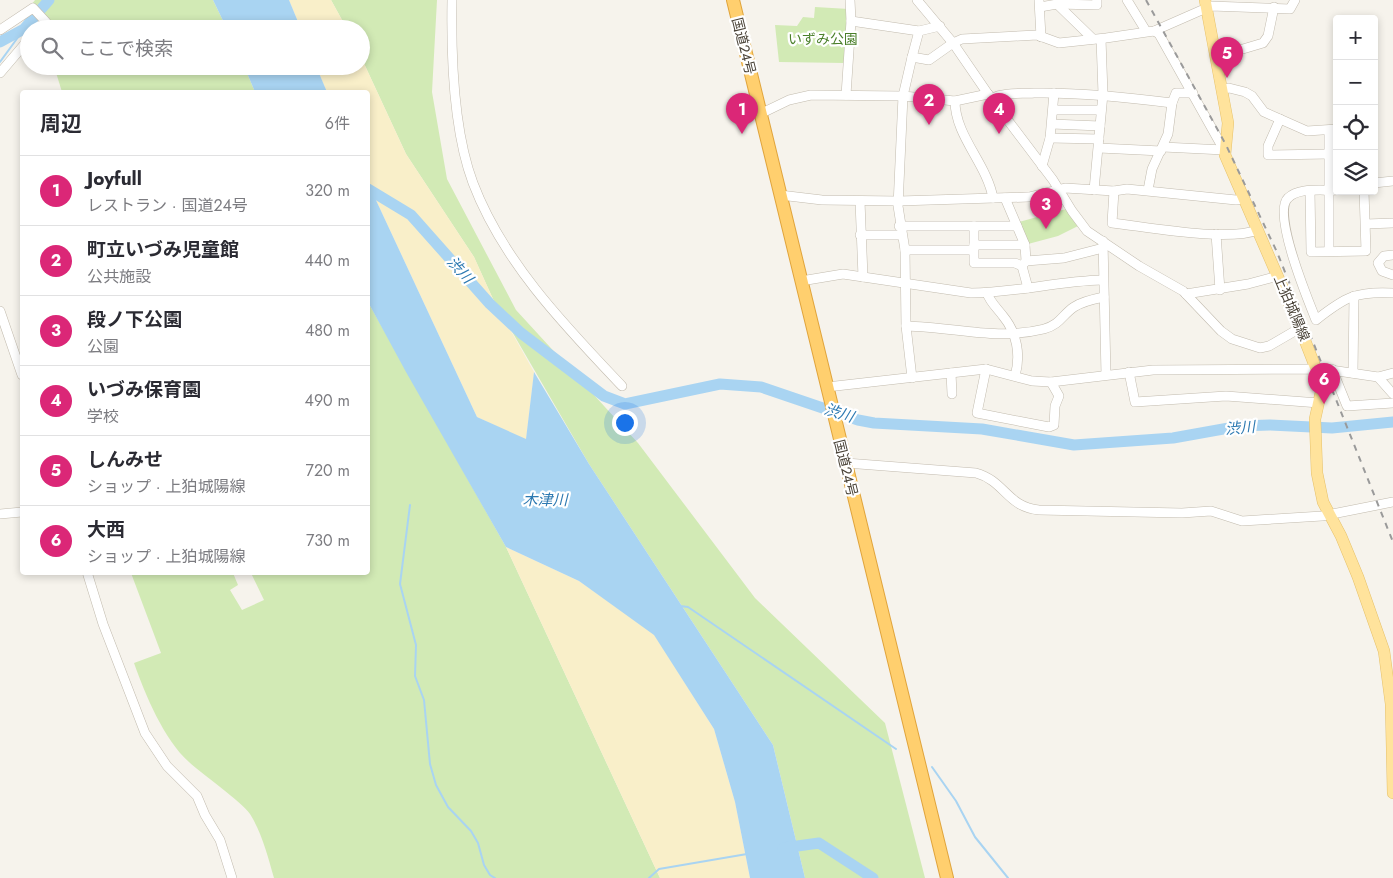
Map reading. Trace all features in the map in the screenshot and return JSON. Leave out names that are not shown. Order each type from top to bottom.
[{"type":"highway","name":"国道24号","points":[[732,0],[947,878]]},
{"type":"main road","points":[[1206,4],[1228,123],[1228,140],[1224,150]]},
{"type":"main road","name":"上狛城陽線","points":[[1224,150],[1318,369],[1321,392],[1315,419],[1317,473],[1323,502],[1358,577],[1384,651],[1389,673],[1391,704],[1393,793]]},
{"type":"street","points":[[452,0],[454,81],[460,129],[473,183],[512,259],[591,354],[622,386]]},
{"type":"street","points":[[846,94],[851,21],[850,0]]},
{"type":"street","points":[[917,0],[953,43],[1087,231],[1103,245],[1186,294],[1221,331],[1248,344],[1260,348],[1269,346],[1300,328]]},
{"type":"street","points":[[1041,37],[1040,3],[1097,5],[1097,0]]},
{"type":"street","points":[[1050,138],[1162,149],[1224,150],[1159,34],[1150,31],[1127,0]]},
{"type":"street","points":[[912,57],[929,60],[953,43],[985,37],[1036,35],[1059,43],[1097,39],[1150,31],[1206,4],[1290,8],[1295,0]]},
{"type":"street","points":[[1057,4],[1097,39],[1103,94],[1094,190]]},
{"type":"street","points":[[1216,57],[1263,43],[1268,36],[1274,7]]},
{"type":"street","points":[[0,30],[33,8],[44,20]]},
{"type":"street","points":[[851,21],[919,31],[940,26]]},
{"type":"street","points":[[912,378],[906,326],[905,250],[900,230],[899,201],[903,96],[919,31]]},
{"type":"street","points":[[0,73],[20,50]]},
{"type":"street","points":[[1222,89],[1230,88],[1245,92],[1252,96],[1264,112],[1307,130],[1333,130],[1329,154],[1333,170]]},
{"type":"street","points":[[1042,166],[1050,138],[1054,93]]},
{"type":"street","points":[[1148,190],[1152,169],[1168,134],[1172,103],[1176,93],[1193,93]]},
{"type":"street","points":[[760,114],[789,100],[811,95],[846,94],[903,96],[954,101],[1000,94],[1103,94],[1172,103]]},
{"type":"street","points":[[954,101],[962,130],[980,162],[993,198]]},
{"type":"street","points":[[1053,110],[1100,110]]},
{"type":"street","points":[[1280,120],[1268,146],[1268,155],[1329,154]]},
{"type":"street","points":[[1052,124],[1100,126]]},
{"type":"street","points":[[1378,183],[1393,181]]},
{"type":"street","points":[[780,195],[860,201],[899,201],[1029,197],[1065,188],[1114,191],[1119,189],[1148,190],[1236,200],[1245,199]]},
{"type":"street","points":[[1330,251],[1333,190],[1296,193],[1288,198],[1283,210],[1293,258],[1316,320],[1338,302],[1354,296],[1368,292],[1393,293]]},
{"type":"street","points":[[1114,191],[1112,223],[1216,234],[1250,233],[1258,230]]},
{"type":"street","points":[[1310,191],[1311,252],[1366,251],[1364,195]]},
{"type":"street","points":[[1005,198],[1025,245],[1024,263],[1028,288]]},
{"type":"street","points":[[860,201],[860,235],[864,277]]},
{"type":"street","points":[[1366,224],[1393,223]]},
{"type":"street","points":[[974,226],[974,263],[1024,263],[1064,258],[1103,245]]},
{"type":"street","points":[[860,235],[900,230],[1017,226]]},
{"type":"street","points":[[1216,234],[1220,290]]},
{"type":"street","points":[[905,250],[1025,245]]},
{"type":"street","points":[[1103,245],[1102,280],[1106,375]]},
{"type":"street","points":[[1393,255],[1384,256],[1378,263],[1382,271],[1393,275]]},
{"type":"street","points":[[801,281],[843,274],[906,284],[987,292],[1028,288],[1066,281],[1102,280]]},
{"type":"street","points":[[1186,294],[1220,290],[1278,276]]},
{"type":"street","points":[[987,292],[1014,333],[1019,360],[1015,376]]},
{"type":"street","points":[[1353,373],[1354,296]]},
{"type":"street","points":[[906,326],[939,326],[989,335],[1014,333],[1052,326],[1064,318],[1073,307],[1104,297]]},
{"type":"street","points":[[0,312],[20,369]]},
{"type":"street","points":[[827,387],[986,369],[1032,381],[1051,382],[1129,372],[1332,369],[1378,377],[1393,373]]},
{"type":"street","points":[[986,369],[977,413],[1049,427],[1054,425],[1055,406],[1059,396],[1051,382]]},
{"type":"street","points":[[1332,369],[1347,406],[1393,403]]},
{"type":"street","points":[[951,372],[952,394]]},
{"type":"street","points":[[1129,372],[1135,402],[1226,396],[1319,403]]},
{"type":"street","points":[[1378,377],[1393,394]]},
{"type":"street","points":[[846,463],[976,473],[993,480],[1019,506],[1039,510],[1182,513],[1211,511],[1242,521],[1329,515],[1393,502]]},
{"type":"street","points":[[0,514],[20,512]]},
{"type":"street","points":[[89,575],[103,624],[145,733],[167,766],[197,796],[205,815],[220,840],[232,878]]},
{"type":"green space","points":[[35,0],[213,0],[223,20],[50,20],[32,4]]},
{"type":"green space","points":[[331,0],[437,0],[432,92],[447,179],[516,310],[638,443],[755,598],[885,723],[925,878],[805,878],[773,745],[589,464],[493,299],[474,257],[406,154],[369,75],[370,20],[342,20]]},
{"type":"green space","name":"いずみ公園","points":[[815,7],[849,9],[844,63],[779,62],[775,25],[797,26],[803,17],[814,18]]},
{"type":"green space","points":[[57,75],[248,75],[254,90],[61,90]]},
{"type":"green space","points":[[1066,209],[1078,226],[1058,236],[1028,244],[1019,222]]},
{"type":"green space","points":[[370,306],[506,547],[660,878],[274,878],[261,837],[250,814],[180,753],[171,742],[156,716],[134,663],[161,653],[132,575],[234,575],[238,585],[230,590],[242,610],[264,600],[252,575],[370,575]]},
{"type":"sand","points":[[289,0],[331,0],[342,20],[297,20]]},
{"type":"sand","points":[[320,75],[369,75],[406,154],[474,257],[493,299],[534,372],[526,440],[477,417],[370,187],[370,90],[326,90]]},
{"type":"sand","points":[[506,547],[579,581],[654,634],[714,729],[735,802],[750,878],[660,878]]},
{"type":"water","points":[[213,0],[289,0],[297,20],[223,20]]},
{"type":"water","points":[[248,75],[320,75],[326,90],[254,90]]},
{"type":"water","name":"木津川","points":[[370,187],[477,417],[526,439],[534,372],[589,464],[773,745],[805,878],[750,878],[735,802],[714,729],[654,635],[579,581],[506,547],[370,306]]},
{"type":"waterway","points":[[32,20],[49,0]]},
{"type":"waterway","points":[[0,42],[20,31]]},
{"type":"waterway","points":[[0,62],[20,34]]},
{"type":"waterway","name":"渋川","points":[[370,190],[411,215],[490,304],[521,333],[604,396],[625,404],[720,384],[761,387],[858,420],[874,423],[982,429],[1074,445],[1173,438],[1240,426],[1270,425],[1332,428],[1393,422]]},
{"type":"waterway","points":[[410,505],[400,584],[416,645],[415,676],[424,700],[430,764],[436,785],[448,807],[471,831],[478,843],[484,865],[490,875],[495,878]]},
{"type":"waterway","points":[[680,606],[688,607],[896,749]]},
{"type":"waterway","points":[[932,767],[956,801],[975,837],[1008,878]]},
{"type":"waterway","points":[[783,848],[819,843],[873,878]]},
{"type":"waterway","points":[[649,878],[659,869],[747,854]]},
{"type":"railway","points":[[1146,0],[1226,145],[1277,252],[1393,542]]},
{"type":"place","name":"しんみせ","points":[[1227,78]]},
{"type":"place","name":"町立いづみ児童館","points":[[929,125]]},
{"type":"place","name":"Joyfull","points":[[742,134]]},
{"type":"place","name":"いづみ保育園","points":[[999,134]]},
{"type":"place","name":"段ノ下公園","points":[[1046,229]]},
{"type":"place","name":"大西","points":[[1324,404]]}]
